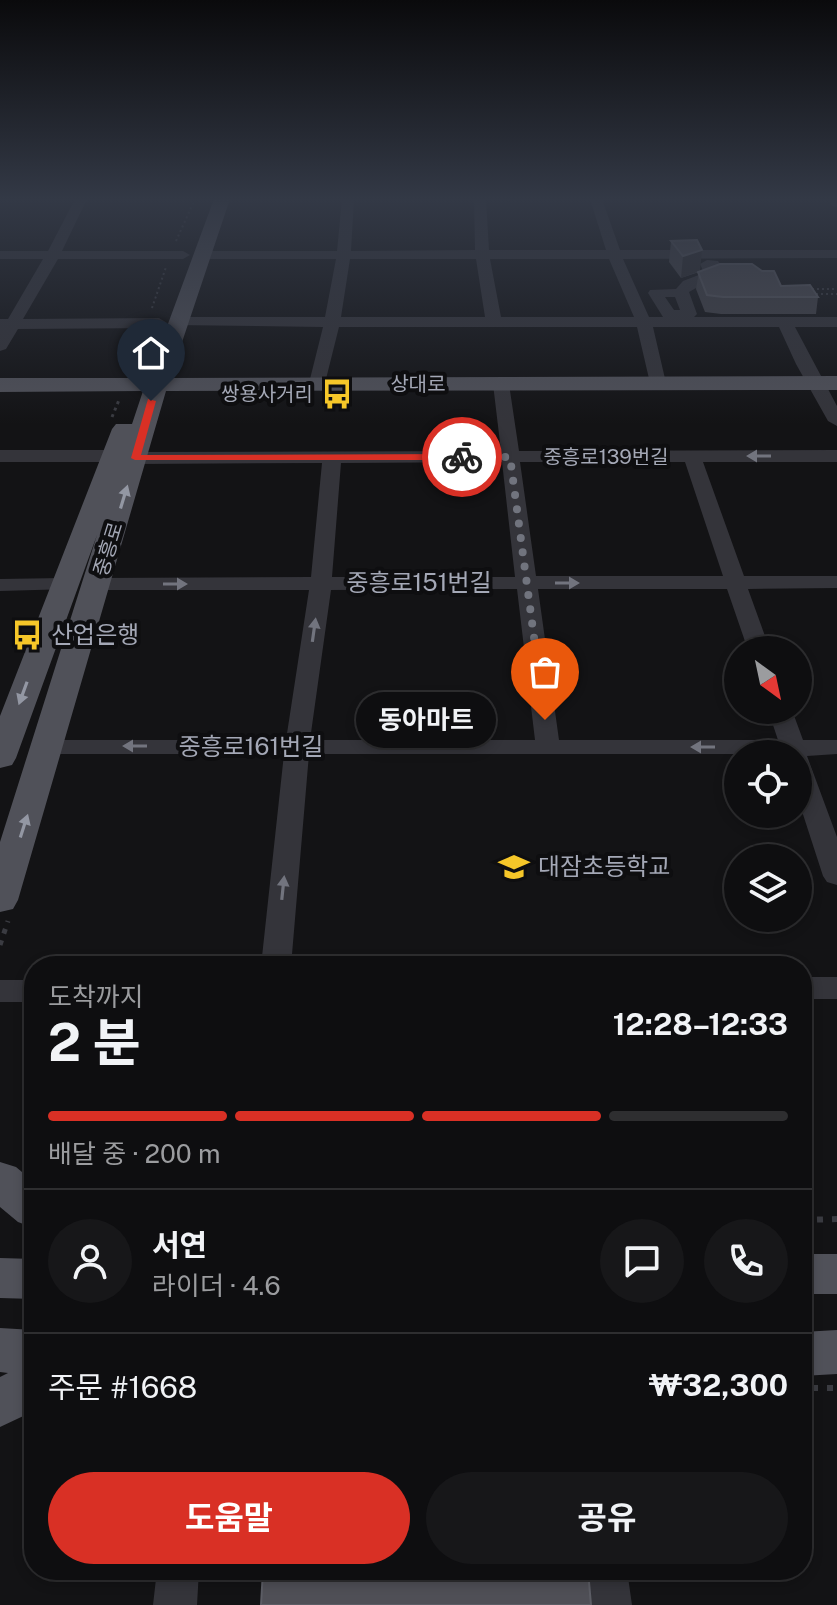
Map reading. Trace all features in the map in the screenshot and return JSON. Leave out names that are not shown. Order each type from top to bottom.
[{"type":"main road","name":"중흥로","points":[[0,900],[97,584],[139,382],[179,274]]},
{"type":"main road","name":"상대로","points":[[0,385],[139,382],[826,384]]},
{"type":"main road","name":"중흥로","points":[[1,751],[63,584],[124,457]]},
{"type":"main road","points":[[0,1180],[24,1200]]},
{"type":"main road","points":[[812,1274],[837,1274]]},
{"type":"main road","points":[[0,1278],[24,1279]]},
{"type":"main road","points":[[0,1350],[24,1351]]},
{"type":"main road","points":[[812,1353],[837,1352]]},
{"type":"main road","points":[[0,1403],[24,1390]]},
{"type":"street","points":[[0,346],[6,324],[40,274]]},
{"type":"street","points":[[317,383],[342,274]]},
{"type":"street","points":[[485,274],[494,323]]},
{"type":"street","points":[[623,274],[644,323],[658,383]]},
{"type":"street","points":[[682,293],[688,284],[711,274]]},
{"type":"street","points":[[655,293],[682,293],[689,314],[669,315],[655,293]]},
{"type":"street","points":[[635,302],[661,302]]},
{"type":"street","points":[[785,322],[826,384],[837,421]]},
{"type":"street","points":[[6,324],[837,322]]},
{"type":"street","points":[[501,384],[548,747]]},
{"type":"street","name":"중흥로139번길","points":[[0,456],[837,456]]},
{"type":"street","points":[[692,456],[754,636]]},
{"type":"street","points":[[277,956],[297,747],[321,584],[332,457]]},
{"type":"street","name":"중흥로151번길","points":[[97,584],[837,582]]},
{"type":"street","points":[[0,585],[63,584]]},
{"type":"street","name":"중흥로161번길","points":[[49,747],[548,747],[724,752]]},
{"type":"street","name":"중흥로161번길","points":[[812,751],[837,747]]},
{"type":"street","points":[[812,802],[837,876]]},
{"type":"street","points":[[812,988],[837,988]]},
{"type":"street","points":[[0,991],[24,991]]},
{"type":"street","points":[[175,1605],[177,1580]]},
{"type":"street","points":[[607,1580],[610,1605]]},
{"type":"path","points":[[139,382],[133,367],[162,322],[179,274]]},
{"type":"path","points":[[773,274],[782,290],[837,289]]},
{"type":"path","points":[[798,294],[837,294]]},
{"type":"path","points":[[812,1220],[837,1219]]},
{"type":"path","points":[[812,1388],[837,1388]]},
{"type":"building","points":[[699,274],[775,274],[781,286],[810,285],[818,297],[723,297],[707,295]]},
{"type":"building","points":[[262,1580],[589,1580],[591,1605],[261,1605]]},
{"type":"way so far","points":[[462,457],[510,457],[545,720]]},
{"type":"place","name":"쌍용사거리","points":[[337,394]]},
{"type":"place","name":"산업은행","points":[[27,635]]},
{"type":"place","name":"동아마트","points":[[545,720]]},
{"type":"place","name":"대잠초등학교","points":[[514,867]]},
{"type":"route","points":[[151,401],[135,458],[462,457]]}]
